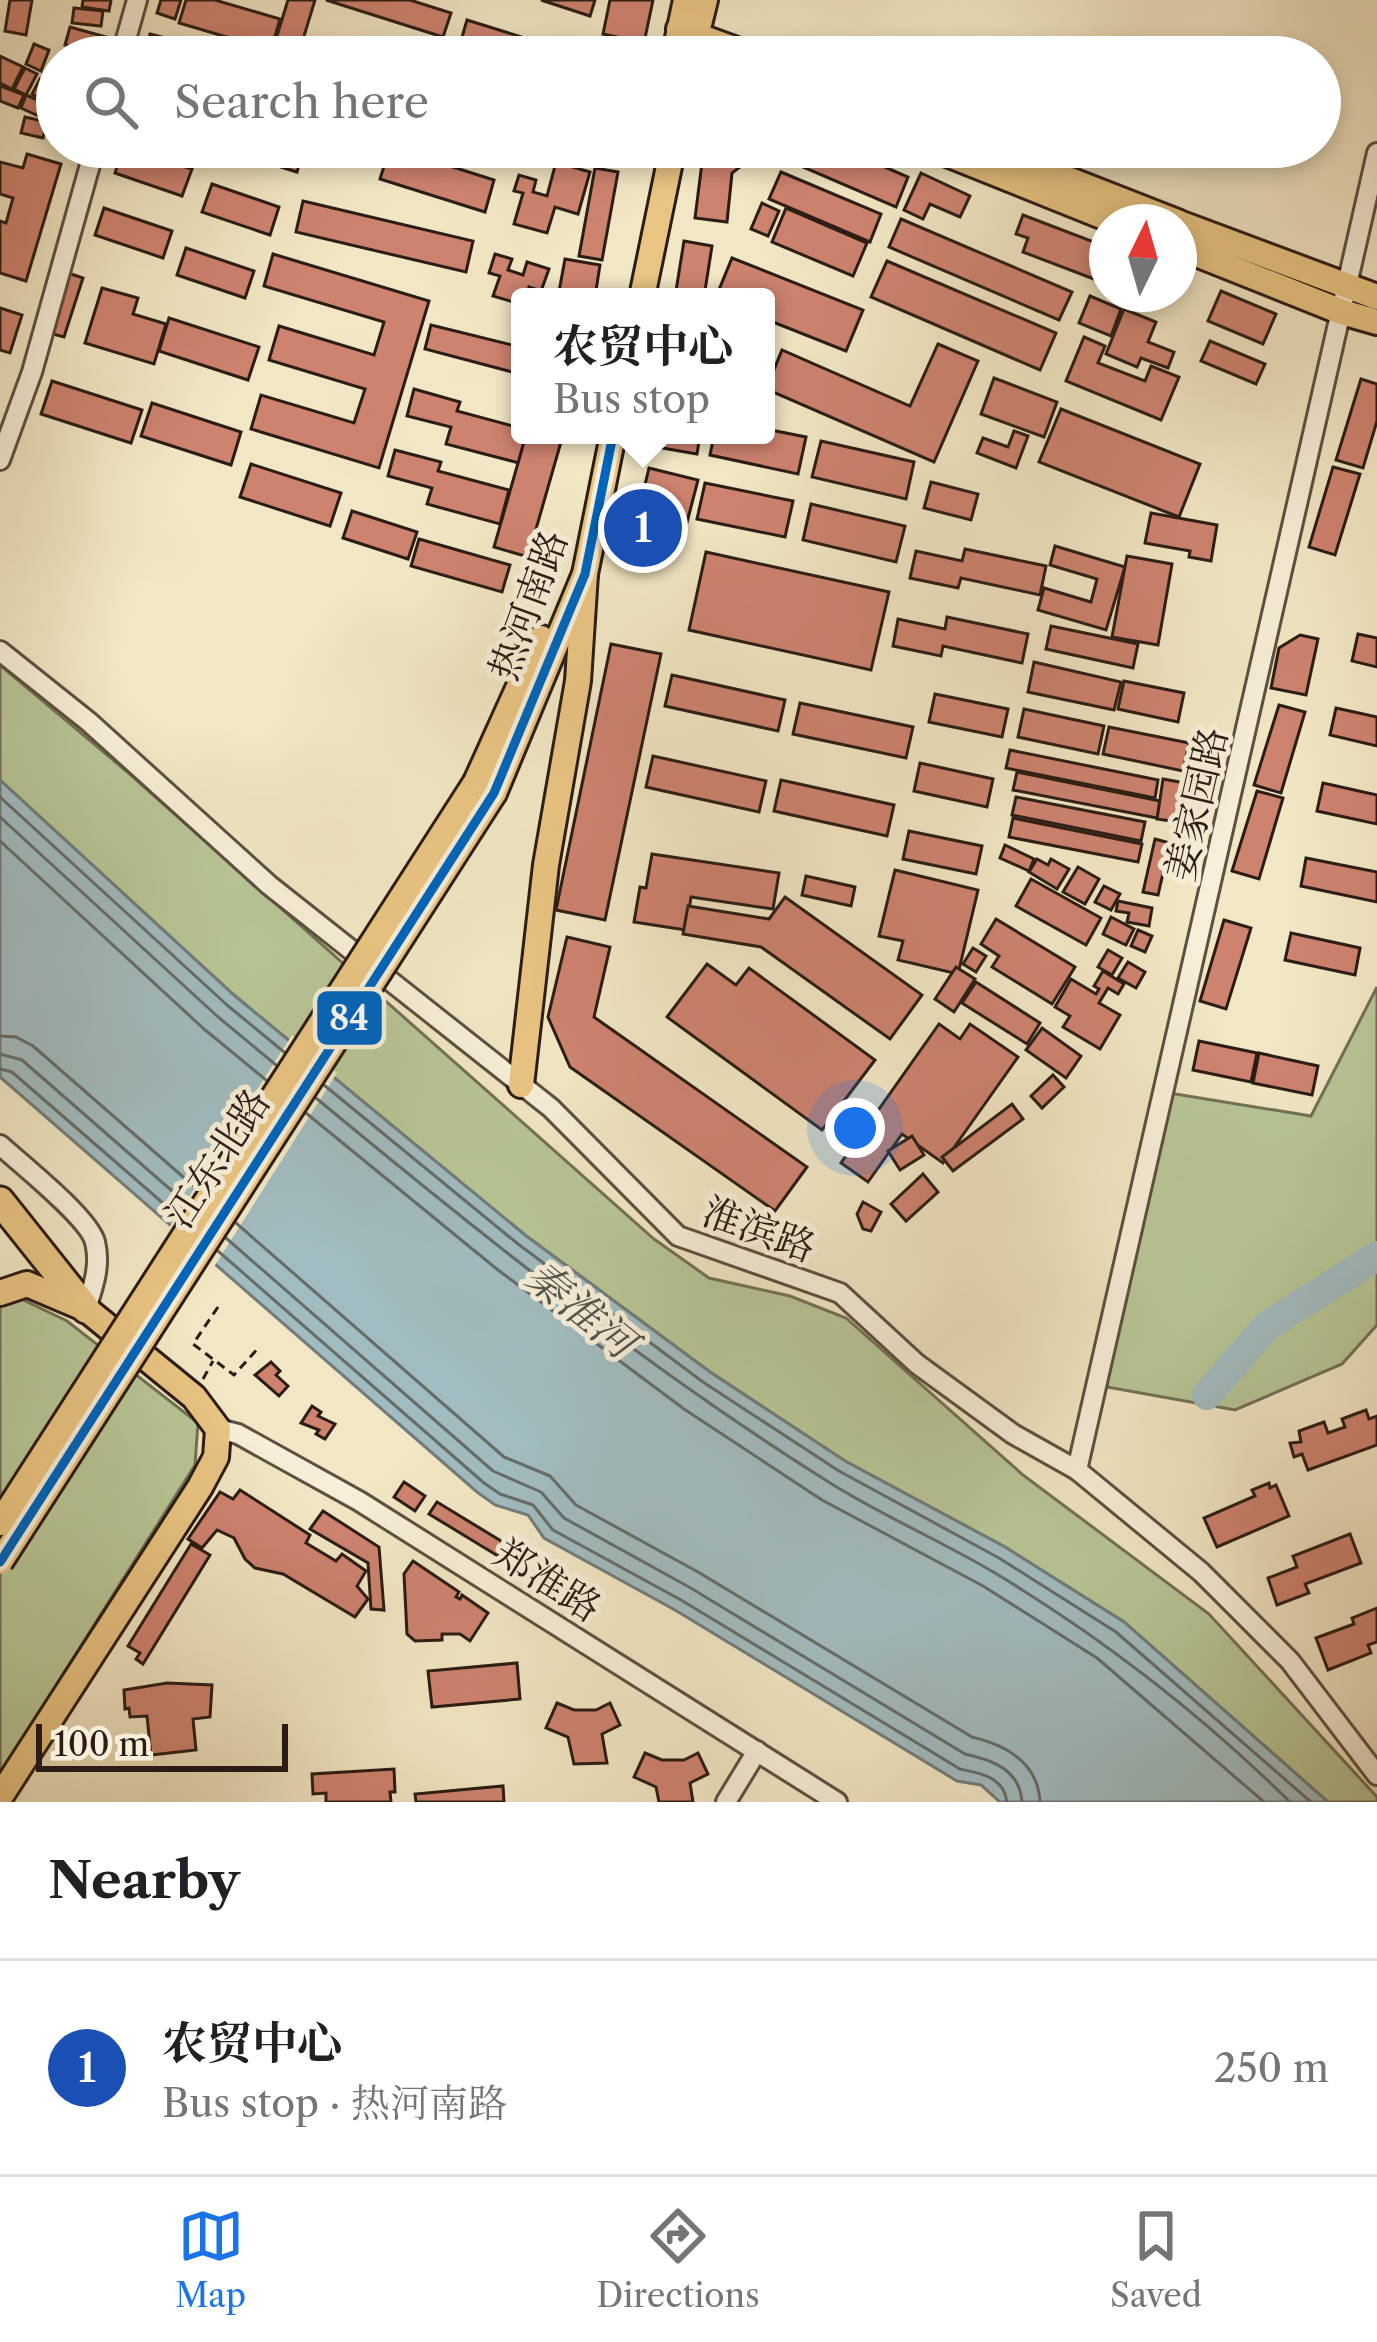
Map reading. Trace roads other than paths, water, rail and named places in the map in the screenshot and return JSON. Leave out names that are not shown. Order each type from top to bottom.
[{"type":"highway","points":[[0,1201],[86,1309]]},
{"type":"main road","points":[[686,0],[688,36]]},
{"type":"main road","points":[[692,36],[705,0]]},
{"type":"main road","points":[[628,288],[652,168]]},
{"type":"main road","points":[[644,288],[669,168]]},
{"type":"main road","points":[[982,168],[1089,211]]},
{"type":"main road","points":[[1040,168],[1132,204]]},
{"type":"main road","points":[[1197,231],[1344,300],[1377,322]]},
{"type":"main road","points":[[1197,253],[1344,300],[1377,296]]},
{"type":"main road","name":"热河南路","points":[[485,788],[572,570],[596,444]]},
{"type":"main road","name":"热河南路","points":[[485,788],[585,574],[611,444]]},
{"type":"main road","points":[[521,1085],[546,865],[578,681],[585,574]]},
{"type":"main road","name":"江东北路","points":[[0,1523],[485,788]]},
{"type":"main road","name":"江东北路","points":[[0,1562],[485,788]]},
{"type":"main road","points":[[0,1292],[27,1284],[86,1309],[194,1397],[218,1429],[216,1457],[200,1487],[0,1797]]},
{"type":"street","points":[[127,36],[136,0]]},
{"type":"street","name":"姜家园路","points":[[1077,1470],[1377,153]]},
{"type":"street","points":[[0,460],[32,372],[89,168]]},
{"type":"street","name":"淮滨路","points":[[0,651],[89,722],[269,885],[551,1108],[678,1236],[840,1293],[917,1364],[1013,1434],[1077,1470],[1201,1572],[1290,1661],[1377,1775]]},
{"type":"street","points":[[0,1145],[49,1187],[94,1238],[97,1272],[86,1309]]},
{"type":"street","name":"郑淮路","points":[[218,1429],[238,1434],[358,1501],[837,1802]]},
{"type":"street","points":[[727,1802],[757,1751]]},
{"type":"water","name":"秦淮河","points":[[0,780],[235,996],[525,1235],[710,1372],[845,1461],[1005,1547],[1124,1622],[1328,1802],[1000,1802],[981,1785],[957,1781],[675,1610],[544,1538],[528,1515],[495,1505],[477,1492],[0,1077]]},
{"type":"waterway","points":[[1207,1395],[1267,1326],[1377,1256]]},
{"type":"place","name":"农贸中心","points":[[643,528]]}]
